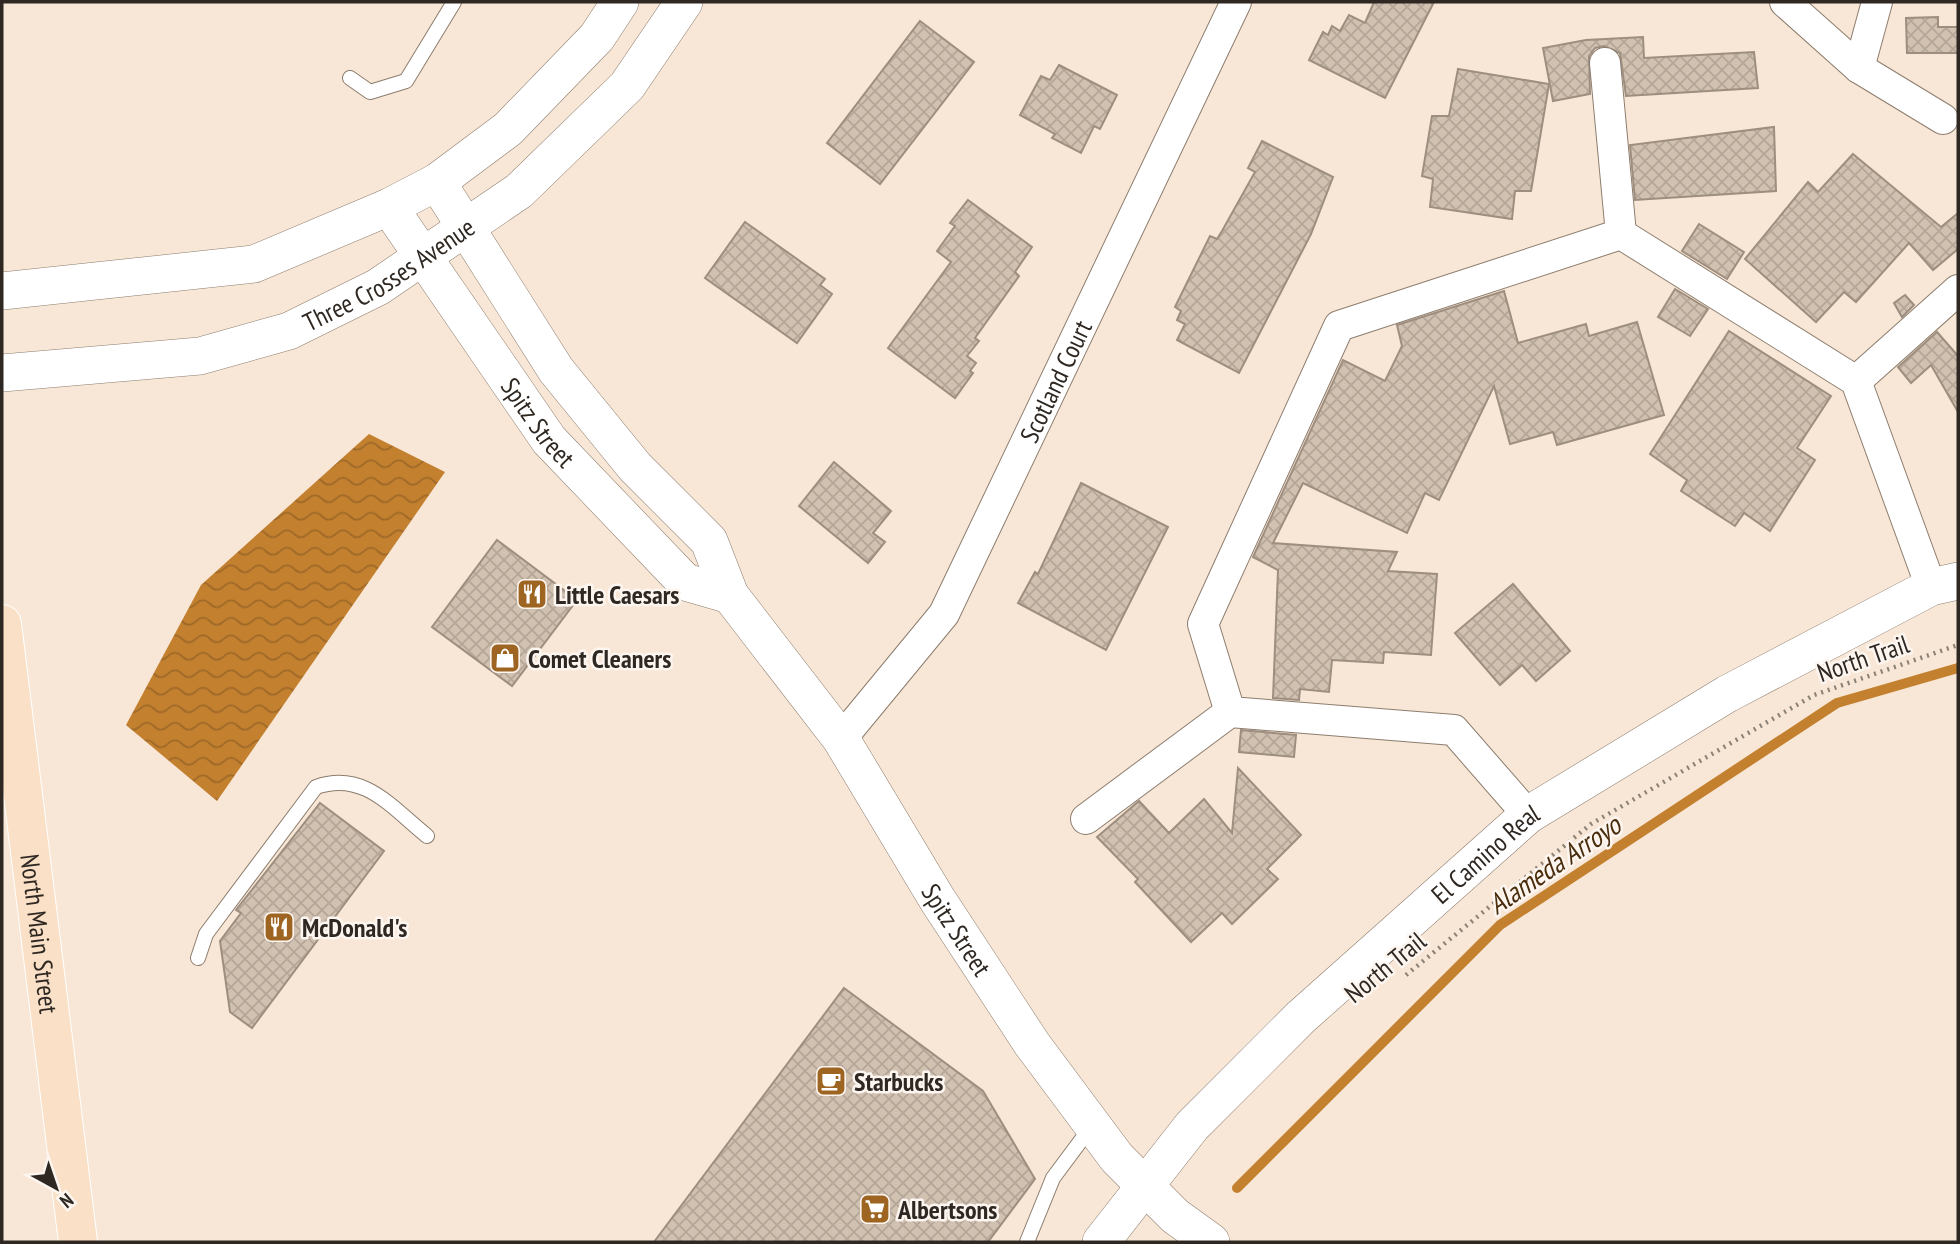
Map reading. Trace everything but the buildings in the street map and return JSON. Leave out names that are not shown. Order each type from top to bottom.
[{"type":"main road","name":"North Main Street","points":[[2,624],[78,1242]]},
{"type":"street","name":"Three Crosses Avenue","points":[[2,291],[254,264],[389,207],[437,182],[508,129],[597,37],[620,2]]},
{"type":"street","name":"Three Crosses Avenue","points":[[2,373],[200,356],[289,331],[378,287],[519,191],[626,86],[684,2]]},
{"type":"street","name":"Scotland Court","points":[[842,739],[944,614],[1236,2]]},
{"type":"street","points":[[1785,2],[1859,68],[1942,119]]},
{"type":"street","points":[[1859,68],[1877,2]]},
{"type":"street","points":[[1605,63],[1621,234]]},
{"type":"street","name":"Spitz Street","points":[[437,182],[556,370],[635,467],[709,541],[730,595],[842,739],[937,899],[1032,1044],[1117,1158],[1146,1184],[1175,1216],[1211,1242]]},
{"type":"street","name":"Spitz Street","points":[[389,207],[549,440],[685,582],[730,595]]},
{"type":"street","points":[[1621,234],[1856,382],[1944,584]]},
{"type":"street","points":[[1230,712],[1203,624],[1339,326],[1621,234]]},
{"type":"street","points":[[1856,382],[1958,290]]},
{"type":"street","name":"El Camino Real","points":[[1101,1242],[1192,1126],[1301,1017],[1528,815],[1727,694],[1944,584]]},
{"type":"street","points":[[1086,819],[1230,712],[1454,730],[1528,815]]},
{"type":"lane","points":[[350,78],[370,92],[406,81],[454,2]]},
{"type":"lane","points":[[198,958],[206,934],[316,787],[332,781],[352,781],[373,793],[427,836]]},
{"type":"lane","points":[[1027,1242],[1053,1178],[1092,1125]]},
{"type":"path","name":"North Trail","points":[[1400,980],[1591,824],[1814,695],[1958,645]]},
{"type":"water","points":[[369,434],[445,472],[217,801],[126,725],[201,585]]},
{"type":"waterway","name":"Alameda Arroyo","points":[[1237,1188],[1500,925],[1837,703],[1958,668]]},
{"type":"place","name":"Little Caesars","points":[[532,594]]},
{"type":"place","name":"Comet Cleaners","points":[[505,658]]},
{"type":"place","name":"McDonald's","points":[[279,927]]},
{"type":"place","name":"Starbucks","points":[[831,1081]]},
{"type":"place","name":"Albertsons","points":[[875,1209]]}]
